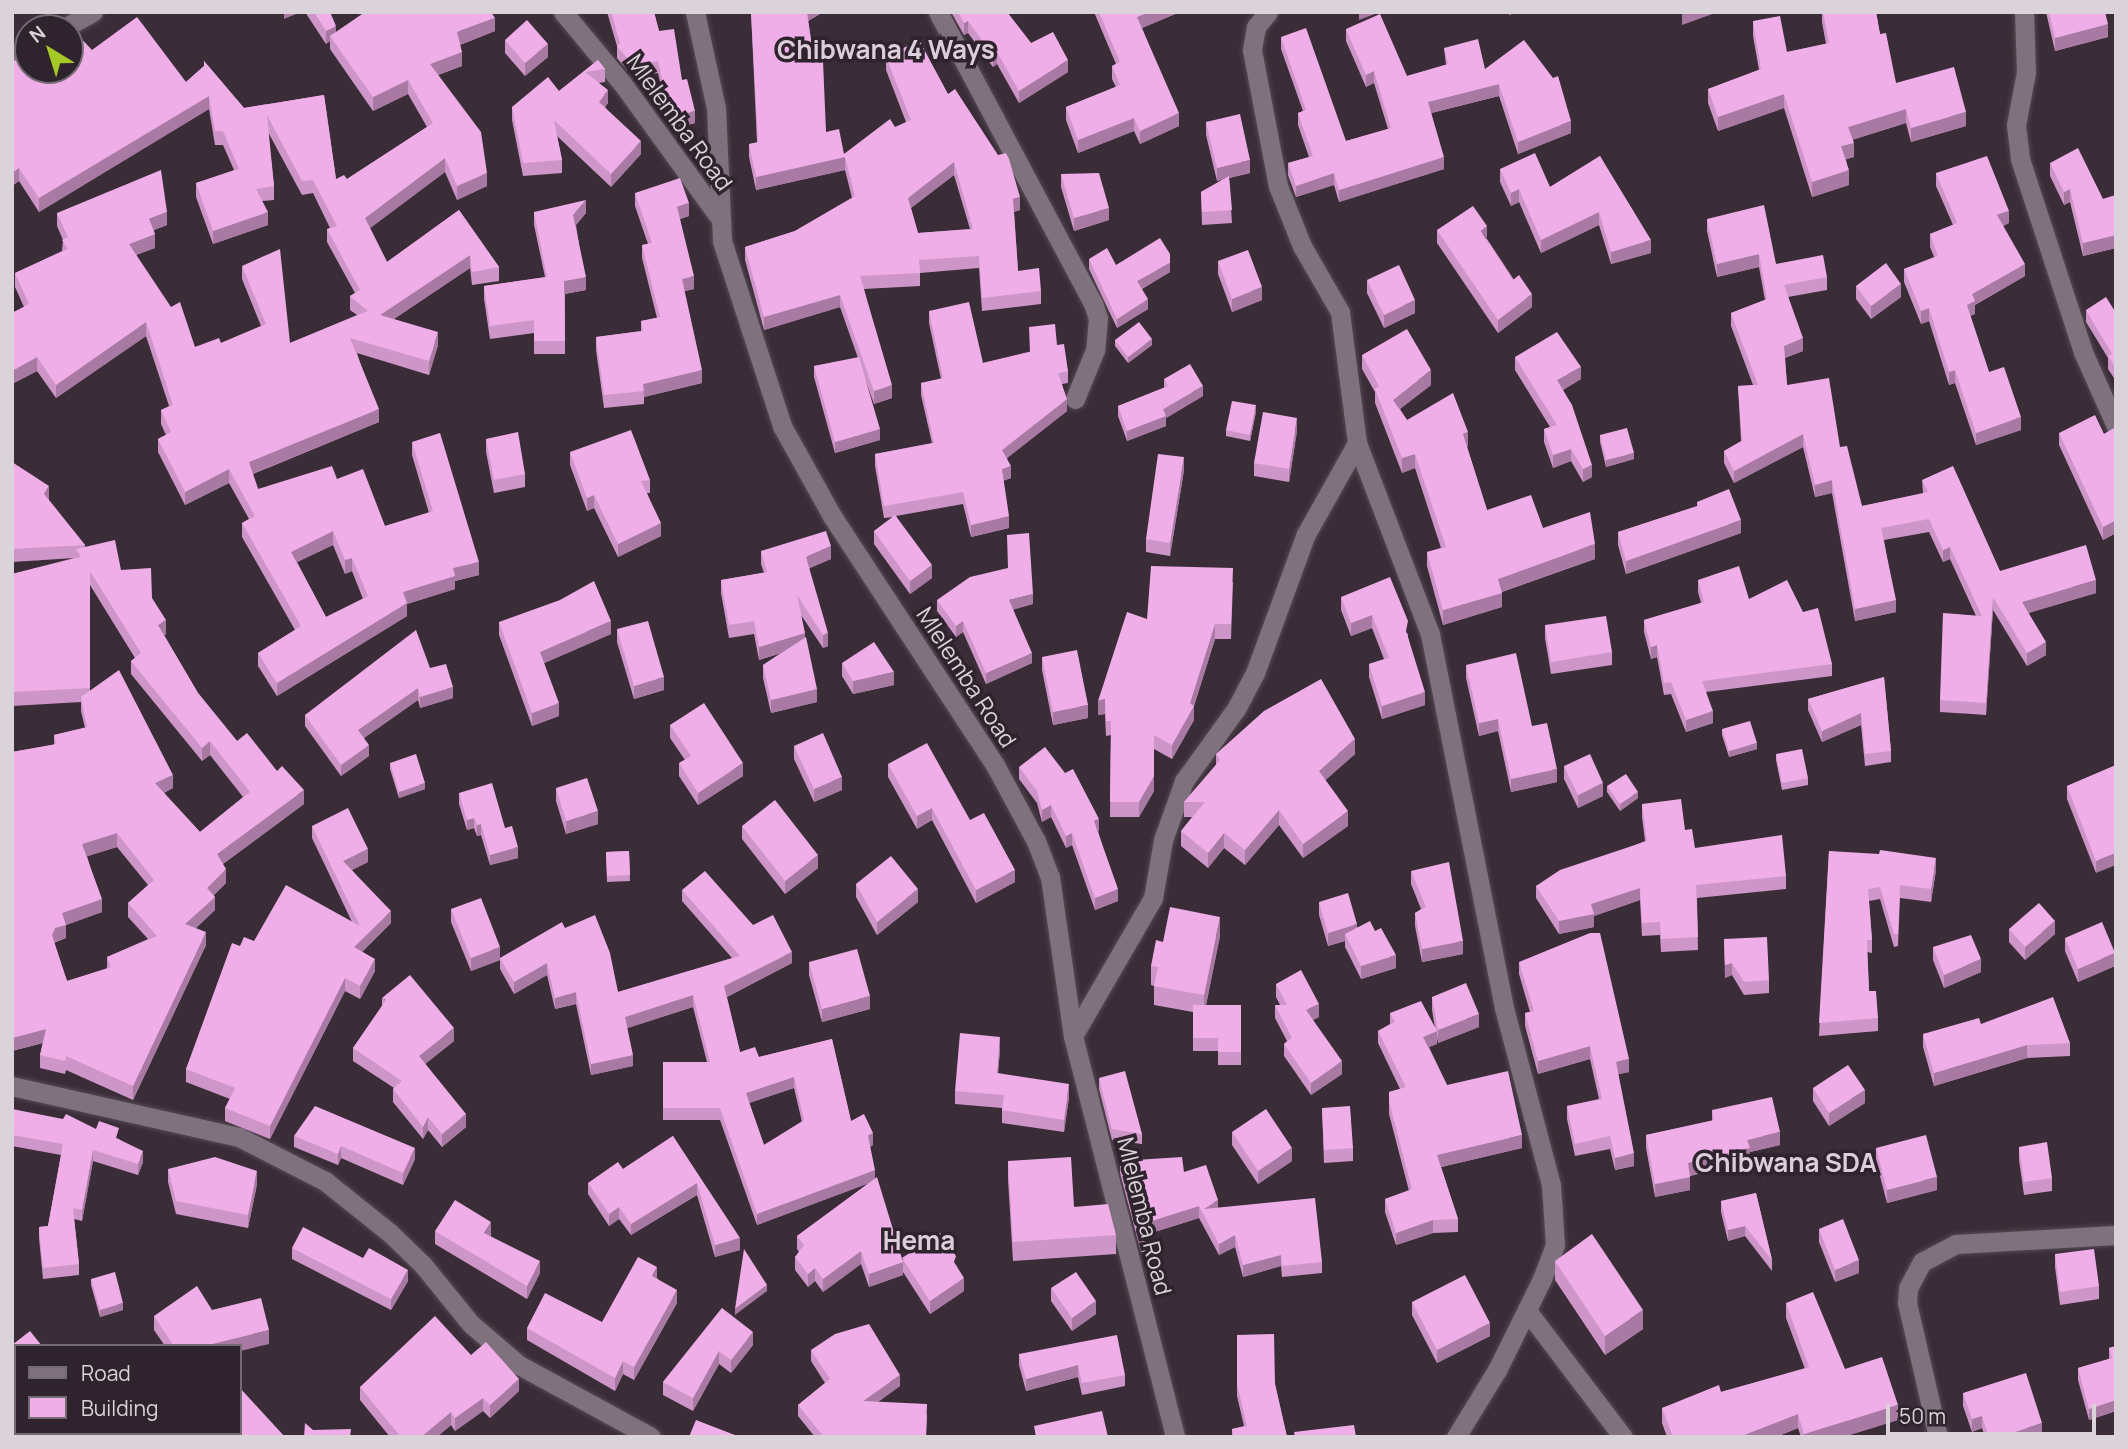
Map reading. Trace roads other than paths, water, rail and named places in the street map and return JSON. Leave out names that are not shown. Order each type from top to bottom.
[{"type":"street","name":"Mlelemba Road","points":[[563,12],[622,83],[718,214],[733,277],[787,440],[832,516],[962,711],[1037,841],[1058,916],[1073,1036],[1175,1437]]},
{"type":"street","points":[[695,12],[716,108],[718,214]]},
{"type":"street","points":[[938,12],[1093,303],[1098,318],[1095,350],[1075,398]]},
{"type":"street","points":[[1268,12],[1256,27],[1252,50],[1278,186],[1302,246],[1340,312],[1357,443],[1430,634],[1504,1008],[1552,1185],[1555,1245],[1528,1312],[1456,1437]]},
{"type":"street","points":[[2024,12],[2026,72],[2016,125],[2020,159],[2083,352],[2116,426]]},
{"type":"street","points":[[1073,1036],[1153,898],[1163,840],[1184,781],[1236,709],[1255,673],[1306,534],[1357,443]]},
{"type":"street","points":[[12,1086],[239,1137],[325,1181],[407,1249],[471,1324],[519,1365],[651,1437]]},
{"type":"street","points":[[1938,1437],[1907,1303],[1908,1288],[1922,1262],[1956,1244],[2116,1235]]},
{"type":"street","points":[[1528,1312],[1623,1437]]},
{"type":"district","name":"Chibwana 4 Ways","points":[[886,50]]},
{"type":"district","name":"Chibwana SDA","points":[[1786,1163]]},
{"type":"district","name":"Hema","points":[[919,1241]]}]
